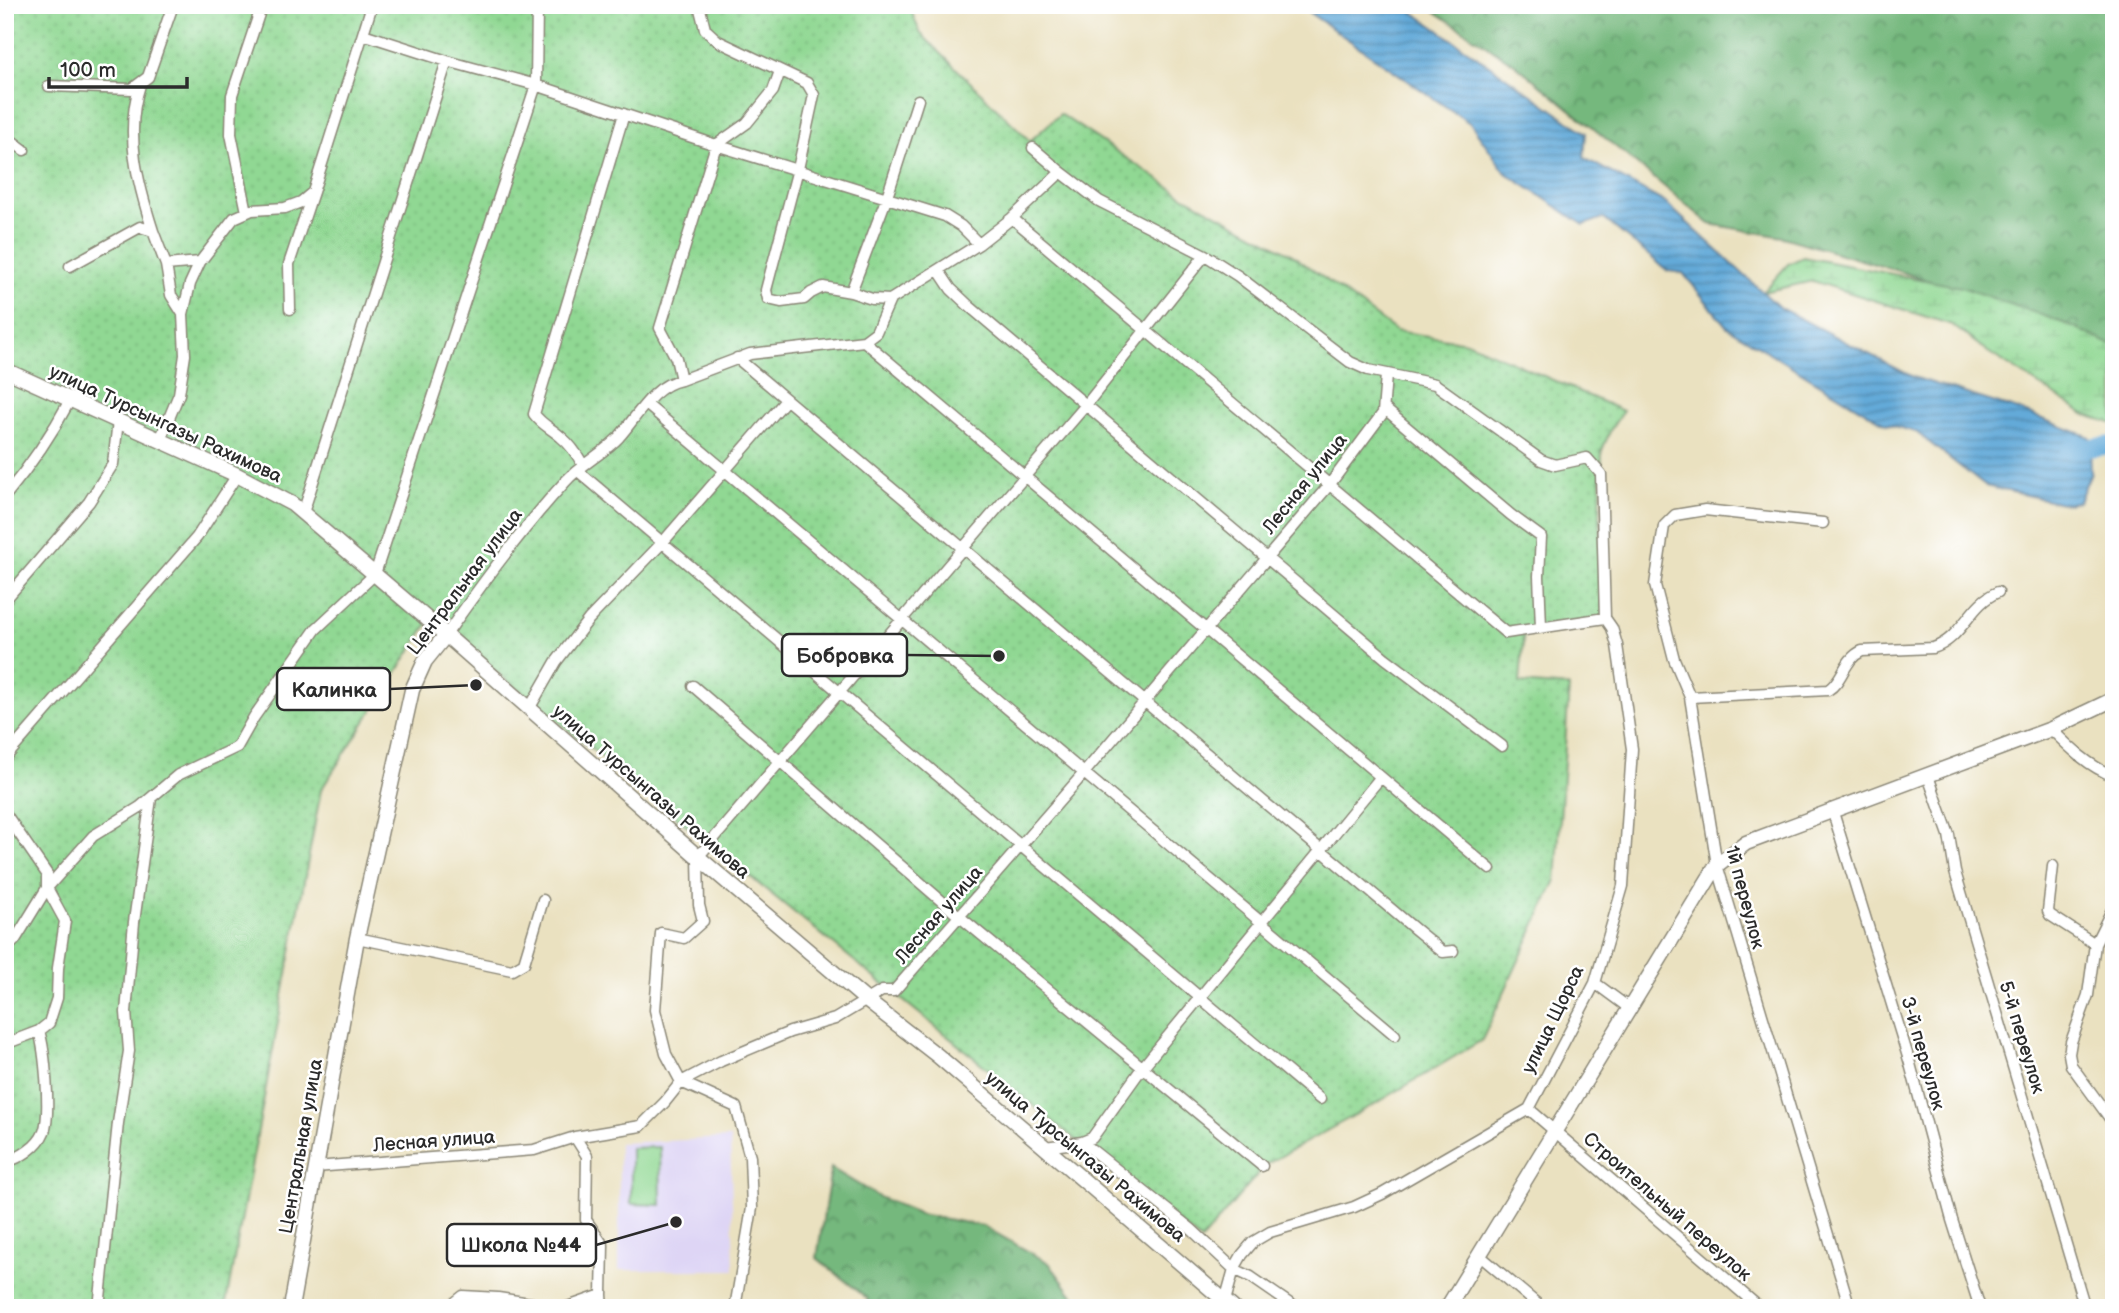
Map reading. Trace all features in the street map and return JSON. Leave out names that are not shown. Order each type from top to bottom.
[{"type":"street","points":[[49,86],[132,89],[140,85],[148,77],[173,5]]},
{"type":"street","points":[[247,212],[231,134],[232,95],[262,5]]},
{"type":"street","points":[[290,309],[289,264],[372,5]]},
{"type":"street","points":[[5,950],[47,888],[93,836],[150,798],[178,775],[237,747],[254,717],[316,629],[375,574],[536,85],[537,5]]},
{"type":"street","points":[[699,5],[705,29],[718,41],[807,83],[814,95],[798,169],[766,290],[768,299],[781,302],[804,299],[823,287],[872,299],[890,300],[979,243],[1012,218],[1060,172]]},
{"type":"street","points":[[363,34],[447,61],[536,85],[716,145],[945,216],[979,243]]},
{"type":"street","points":[[303,513],[447,61]]},
{"type":"street","points":[[681,380],[676,358],[660,328],[716,145],[747,122],[773,92],[780,71]]},
{"type":"street","points":[[140,85],[132,116],[134,158],[153,231],[166,265],[171,295],[183,314]]},
{"type":"street","points":[[850,292],[887,197],[918,100]]},
{"type":"street","points":[[624,114],[534,414],[541,424],[561,436],[575,450],[581,468],[663,542],[1320,1099]]},
{"type":"street","points":[[5,129],[8,138],[24,150]]},
{"type":"street","points":[[1033,148],[1060,172],[1112,209],[1205,255],[1238,276],[1350,362],[1386,375],[1385,409],[1541,537],[1541,627]]},
{"type":"street","points":[[160,440],[178,394],[184,355],[183,314],[190,284],[200,262],[234,218],[247,212],[285,208],[301,202],[313,192]]},
{"type":"street","points":[[1012,218],[1506,633],[1605,618]]},
{"type":"street","points":[[70,266],[140,227],[153,231]]},
{"type":"street","points":[[735,1308],[752,1208],[750,1157],[736,1107],[681,1082],[666,1054],[655,1010],[661,933],[684,938],[703,922],[699,905],[698,857],[1086,405],[1205,255]]},
{"type":"street","points":[[166,265],[200,262]]},
{"type":"street","points":[[939,271],[951,289],[969,306],[1385,658],[1502,746]]},
{"type":"street","points":[[890,300],[876,332],[864,341],[1490,869]]},
{"type":"street","name":"Центральная улица","points":[[291,1308],[357,938],[412,690],[425,661],[511,548],[568,479],[617,439],[646,404],[669,382],[750,354],[864,341]]},
{"type":"street","points":[[737,358],[1443,952],[1452,951]]},
{"type":"street","name":"улица Турсынгазы Рахимова","points":[[5,370],[237,475],[303,513],[698,857],[866,1000],[938,1056],[1229,1304]]},
{"type":"street","name":"улица Щорса","points":[[1386,375],[1435,384],[1541,460],[1555,465],[1587,458],[1601,474],[1605,618],[1612,628],[1617,645],[1632,749],[1623,886],[1595,983],[1529,1110]]},
{"type":"street","points":[[5,496],[41,448],[70,400]]},
{"type":"street","points":[[528,709],[555,662],[589,619],[663,542],[786,400]]},
{"type":"street","points":[[646,404],[1395,1035]]},
{"type":"street","name":"Лесная улица","points":[[315,1167],[534,1150],[575,1137],[641,1126],[681,1082],[721,1061],[790,1032],[835,1019],[882,991],[894,991],[1330,484],[1385,409]]},
{"type":"street","points":[[5,600],[89,502],[113,464],[118,421]]},
{"type":"street","points":[[5,758],[89,665],[197,537],[237,475]]},
{"type":"street","name":"1й переулок","points":[[1824,523],[1696,510],[1675,515],[1664,526],[1655,586],[1674,659],[1690,697],[1717,865],[1850,1308]]},
{"type":"street","points":[[1690,697],[1828,690],[1835,685],[1854,654],[1862,651],[1941,646],[1952,638],[1979,603],[1998,592]]},
{"type":"street","points":[[693,686],[960,916],[1262,1166]]},
{"type":"street","points":[[1447,1308],[1717,865],[1746,843],[2051,729],[2114,699]]},
{"type":"street","points":[[2051,729],[2076,752],[2103,772],[2114,776]]},
{"type":"street","name":"5-й переулок","points":[[1927,776],[1949,835],[1955,872],[2085,1308]]},
{"type":"street","points":[[1045,1147],[1092,1138],[1142,1068],[1380,778]]},
{"type":"street","points":[[99,1308],[128,1051],[126,1012],[134,922],[150,798]]},
{"type":"street","name":"3-й переулок","points":[[1832,809],[1909,1060],[1952,1220],[1980,1308]]},
{"type":"street","points":[[5,813],[47,874],[47,888],[65,921],[58,968],[57,998],[48,1023],[39,1031],[5,1044]]},
{"type":"street","points":[[2053,866],[2048,911],[2050,915],[2095,944]]},
{"type":"street","points":[[357,938],[512,970],[524,963],[543,900]]},
{"type":"street","points":[[2113,909],[2095,944],[2088,995],[2069,1055],[2071,1065],[2114,1124]]},
{"type":"street","points":[[1595,983],[1629,1008]]},
{"type":"street","points":[[5,1162],[16,1159],[34,1146],[44,1132],[47,1112],[39,1031]]},
{"type":"street","points":[[1229,1304],[1234,1269],[1253,1242],[1270,1232],[1354,1207],[1382,1194],[1529,1110]]},
{"type":"street","name":"Строительный переулок","points":[[1529,1110],[1760,1308]]},
{"type":"street","points":[[575,1137],[587,1156],[586,1220],[603,1245],[603,1308]]},
{"type":"street","points":[[1082,1142],[1191,1229],[1234,1269],[1251,1277],[1296,1308]]},
{"type":"street","points":[[1479,1255],[1542,1308]]},
{"type":"street","points":[[448,1308],[463,1296],[498,1298],[564,1308],[602,1295]]},
{"type":"shaded area","points":[[730,1138],[734,1270],[619,1270],[619,1143]]},
{"type":"green space","points":[[5,5],[909,5],[920,33],[1030,141],[1060,114],[1185,197],[1291,254],[1396,331],[1467,342],[1623,411],[1602,450],[1600,517],[1604,619],[1524,628],[1520,683],[1569,687],[1556,880],[1482,1040],[1265,1165],[1201,1241],[431,619],[321,790],[225,1308],[5,1308]]},
{"type":"green space","points":[[1425,5],[2114,5],[2114,353],[2094,337],[1915,276],[1783,237],[1710,224],[1516,65]]},
{"type":"green space","points":[[1803,257],[1961,287],[2064,323],[2114,346],[2114,424],[2086,415],[1988,352],[1952,325],[1813,281],[1763,292],[1788,264]]},
{"type":"green space","points":[[660,1147],[661,1205],[631,1204],[631,1148]]},
{"type":"green space","points":[[831,1168],[879,1197],[920,1214],[983,1226],[1049,1263],[1071,1293],[1087,1308],[865,1308],[868,1299],[817,1258]]},
{"type":"water","points":[[1298,5],[1403,5],[1586,133],[1584,158],[1666,203],[1780,308],[1913,377],[2018,410],[2090,437],[2091,472],[2079,501],[2067,504],[1985,486],[1916,432],[1886,424],[1727,327],[1683,273],[1668,271],[1603,218],[1584,225],[1506,173],[1471,124]]},
{"type":"waterway","points":[[2069,450],[2114,445]]},
{"type":"place","name":"Бобровка","points":[[999,656]]},
{"type":"place","name":"Калинка","points":[[476,685]]},
{"type":"place","name":"Школа №44","points":[[676,1222]]}]
